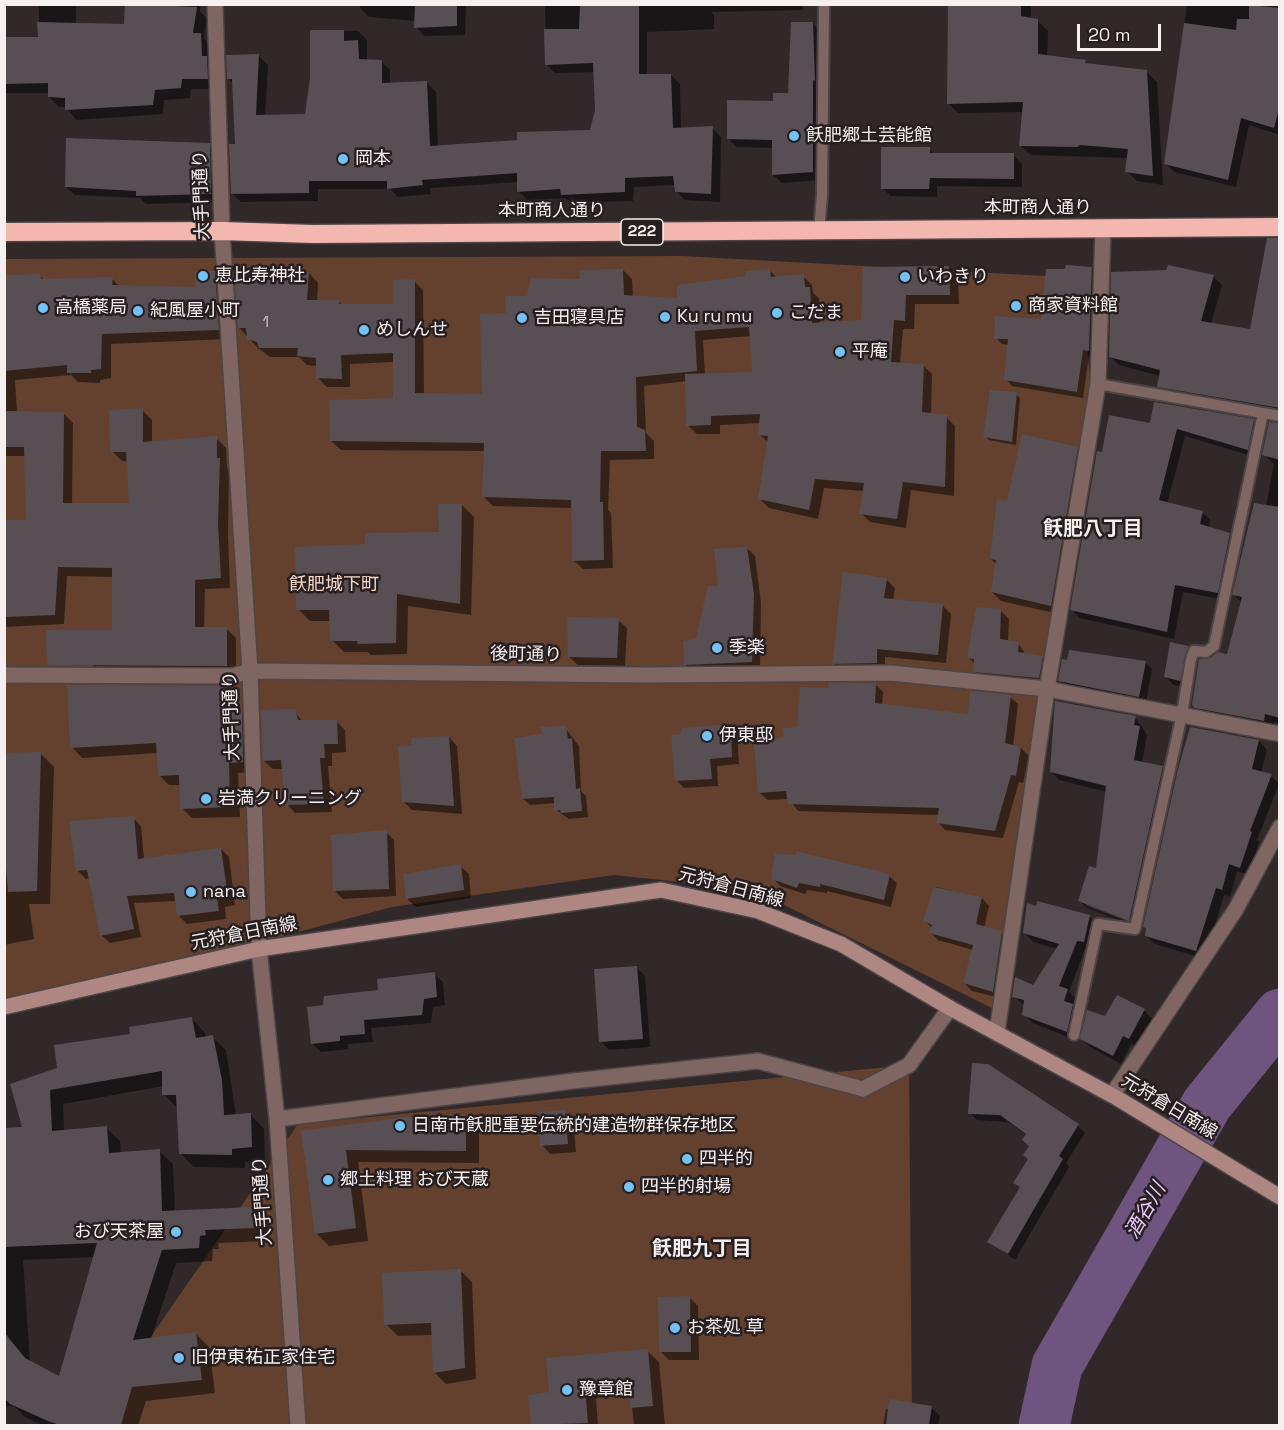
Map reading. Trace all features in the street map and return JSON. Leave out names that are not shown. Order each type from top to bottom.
[{"type":"highway","name":"本町商人通り","points":[[4,232],[222,231],[313,234],[1280,227]]},
{"type":"main road","name":"元狩倉日南線","points":[[4,1007],[259,949],[661,890],[758,911],[830,940],[950,1008],[1114,1096],[1280,1197]]},
{"type":"street","name":"大手門通り","points":[[215,4],[222,231],[250,671],[259,949],[277,1119],[298,1425]]},
{"type":"street","points":[[997,1032],[1047,689],[1098,384],[1103,229]]},
{"type":"street","name":"後町通り","points":[[4,675],[232,676],[250,671],[635,675],[891,673],[1047,689],[1280,734]]},
{"type":"street","points":[[1114,1096],[1236,909],[1280,827]]},
{"type":"street","points":[[277,1119],[573,1081],[758,1061],[863,1089],[909,1065],[950,1008]]},
{"type":"lane","points":[[819,231],[822,195],[824,4]]},
{"type":"lane","points":[[1098,384],[1280,416]]},
{"type":"lane","points":[[1074,1035],[1098,924],[1134,929],[1194,651],[1206,652],[1214,645],[1263,413]]},
{"type":"green space","name":"飫肥城下町","points":[[683,256],[1081,278],[1093,416],[1000,1012],[754,890],[614,875],[392,907],[5,1010],[5,259]]},
{"type":"green space","points":[[909,1065],[912,1425],[89,1426],[298,1124]]},
{"type":"building","points":[[125,4],[197,7],[193,33],[201,33],[202,56],[207,56],[208,79],[182,79],[181,88],[155,90],[153,105],[65,110],[65,98],[48,97],[48,83],[4,84],[4,37],[38,37],[37,22],[124,24]]},
{"type":"building","points":[[415,4],[457,4],[457,26],[414,28]]},
{"type":"building","points":[[580,4],[639,4],[639,74],[671,74],[673,128],[713,126],[711,194],[675,192],[673,176],[625,178],[625,192],[561,195],[560,189],[517,192],[517,173],[422,180],[423,185],[387,189],[387,181],[309,181],[309,193],[231,194],[229,144],[235,144],[232,79],[227,79],[226,55],[259,54],[256,115],[305,114],[310,78],[310,30],[344,30],[344,41],[358,40],[359,59],[382,60],[382,83],[427,81],[430,146],[517,140],[517,132],[590,130],[595,110],[593,63],[545,65],[544,29],[579,29]]},
{"type":"building","points":[[948,4],[1021,4],[1021,16],[1038,19],[1038,54],[1086,60],[1085,63],[1147,70],[1153,176],[1125,172],[1128,149],[1080,145],[1077,147],[1019,146],[1023,102],[947,104]]},
{"type":"building","points":[[1249,5],[1280,8],[1280,105],[1274,128],[1241,118],[1228,180],[1164,164],[1184,23],[1236,30],[1237,19],[1249,19]]},
{"type":"building","points":[[791,22],[813,22],[815,81],[813,80],[813,172],[772,175],[772,140],[727,139],[727,100],[773,101],[773,93],[788,93]]},
{"type":"building","points":[[66,138],[210,143],[211,194],[136,196],[136,191],[65,187]]},
{"type":"building","points":[[881,147],[930,147],[930,153],[1014,153],[1014,179],[930,178],[929,189],[881,189]]},
{"type":"building","points":[[1267,238],[1280,238],[1280,408],[1157,387],[1160,370],[1109,357],[1111,272],[1166,270],[1168,265],[1214,275],[1201,321],[1250,329]]},
{"type":"building","points":[[1066,265],[1092,267],[1089,351],[1083,350],[1077,392],[1004,380],[1008,339],[994,339],[995,316],[1041,319],[1046,269],[1065,269]]},
{"type":"building","points":[[949,266],[950,295],[906,295],[905,321],[894,320],[891,362],[924,364],[922,412],[947,415],[945,487],[903,482],[897,519],[859,514],[864,483],[815,479],[809,510],[758,499],[768,436],[758,435],[760,414],[711,416],[711,425],[686,426],[685,374],[752,372],[749,327],[695,331],[697,371],[636,377],[637,427],[645,430],[646,451],[601,451],[600,502],[603,502],[604,560],[572,561],[571,500],[482,497],[484,443],[330,441],[329,400],[393,398],[393,353],[341,355],[342,379],[316,378],[316,358],[297,356],[298,348],[259,348],[257,342],[247,339],[246,328],[238,328],[234,271],[309,272],[307,300],[339,300],[339,304],[393,304],[393,280],[415,279],[415,393],[482,394],[480,314],[506,313],[505,296],[527,296],[531,278],[580,279],[579,270],[623,269],[624,295],[677,298],[677,285],[745,276],[745,271],[770,269],[771,277],[804,274],[805,287],[810,287],[812,323],[861,320],[863,267]]},
{"type":"building","points":[[195,271],[215,271],[219,330],[102,334],[101,369],[91,370],[91,373],[67,373],[67,365],[4,371],[4,275],[40,274],[41,279],[113,277],[112,285],[195,287]]},
{"type":"building","points":[[990,390],[1017,392],[1012,442],[983,437]]},
{"type":"building","points":[[1154,402],[1254,419],[1248,450],[1177,429],[1159,500],[1203,511],[1200,524],[1230,533],[1218,593],[1175,585],[1167,632],[1070,610],[1097,451],[1102,452],[1109,415],[1150,423]]},
{"type":"building","points":[[143,408],[143,442],[217,436],[217,458],[220,458],[218,524],[221,578],[195,580],[195,627],[227,627],[227,666],[47,665],[46,630],[112,630],[112,568],[58,567],[55,615],[4,617],[4,520],[26,520],[24,447],[4,447],[4,411],[64,412],[63,503],[129,503],[126,452],[110,452],[109,410]]},
{"type":"building","points":[[1269,422],[1280,423],[1280,460],[1262,455]]},
{"type":"building","points":[[1022,434],[1078,447],[1051,606],[991,592],[996,560],[990,559],[997,499],[1007,501]]},
{"type":"building","points":[[1254,503],[1280,507],[1280,718],[1265,714],[1264,721],[1195,708],[1192,705],[1199,659],[1210,658],[1218,652],[1227,654],[1242,597],[1232,595]]},
{"type":"building","points":[[438,504],[462,504],[460,604],[397,594],[396,643],[358,644],[357,641],[330,641],[329,610],[296,610],[295,547],[365,544],[365,533],[439,532]]},
{"type":"building","points":[[747,547],[754,594],[752,662],[684,665],[683,641],[696,639],[708,586],[718,586],[714,549]]},
{"type":"building","points":[[843,572],[887,578],[884,598],[943,604],[938,655],[877,649],[877,663],[832,664]]},
{"type":"building","points":[[976,607],[1001,609],[1000,639],[1019,642],[1018,652],[1043,656],[1039,678],[973,672],[974,659],[967,658]]},
{"type":"building","points":[[567,617],[619,618],[617,658],[568,657]]},
{"type":"building","points":[[1170,642],[1189,646],[1180,681],[1164,677]]},
{"type":"building","points":[[1069,650],[1146,661],[1139,697],[1058,681],[1062,659],[1067,660]]},
{"type":"building","points":[[829,683],[876,683],[875,703],[968,714],[970,691],[1011,695],[1005,743],[1021,747],[1016,776],[1011,775],[995,831],[936,823],[939,808],[788,804],[786,791],[758,793],[754,743],[784,737],[783,728],[797,727],[800,687],[828,688]]},
{"type":"building","points":[[67,685],[226,686],[226,701],[230,701],[230,711],[242,711],[243,762],[229,763],[230,807],[180,809],[179,775],[158,776],[156,743],[70,748]]},
{"type":"building","points":[[1055,701],[1136,716],[1134,725],[1140,726],[1134,760],[1163,766],[1129,921],[1078,901],[1089,866],[1096,868],[1106,786],[1050,772]]},
{"type":"building","points":[[295,709],[298,720],[337,720],[338,744],[324,744],[325,758],[320,758],[324,804],[285,805],[281,760],[263,761],[261,710]]},
{"type":"building","points":[[731,724],[732,757],[710,759],[712,779],[675,781],[671,735],[681,734],[682,728]]},
{"type":"building","points":[[566,726],[568,739],[572,738],[576,789],[580,788],[582,811],[561,813],[560,810],[554,811],[554,797],[522,799],[514,738],[542,734],[541,727]]},
{"type":"building","points":[[1190,727],[1259,740],[1252,769],[1272,774],[1250,831],[1252,832],[1240,868],[1229,864],[1222,890],[1216,888],[1196,951],[1145,936],[1146,928],[1143,927],[1178,769]]},
{"type":"building","points":[[449,736],[454,806],[402,802],[398,746],[411,745],[412,738]]},
{"type":"building","points":[[41,752],[37,891],[8,892],[4,845],[4,753]]},
{"type":"building","points":[[134,816],[138,859],[221,848],[228,897],[217,899],[219,911],[177,916],[174,893],[127,896],[134,929],[100,936],[87,870],[76,871],[69,821]]},
{"type":"building","points":[[387,830],[389,889],[333,891],[331,835]]},
{"type":"building","points":[[796,851],[890,874],[884,900],[820,884],[820,887],[799,883],[797,888],[771,879],[775,854],[797,855]]},
{"type":"building","points":[[461,864],[464,890],[406,899],[403,874]]},
{"type":"building","points":[[934,887],[982,897],[976,924],[1002,931],[993,992],[963,983],[973,945],[929,933],[932,925],[923,921]]},
{"type":"building","points":[[1037,901],[1090,915],[1084,942],[1077,941],[1059,986],[1068,989],[1064,1001],[1073,1004],[1067,1032],[1022,1015],[1024,1000],[1012,997],[1015,977],[1033,985],[1059,944],[1023,933],[1027,903],[1036,906]]},
{"type":"building","points":[[637,966],[643,1039],[599,1042],[594,969]]},
{"type":"building","points":[[435,972],[437,997],[424,999],[422,1015],[364,1020],[365,1034],[340,1036],[340,1041],[311,1044],[307,1007],[323,1005],[324,996],[378,990],[377,979]]},
{"type":"building","points":[[1117,995],[1145,1009],[1129,1039],[1123,1036],[1113,1056],[1080,1039],[1087,1010],[1105,1016]]},
{"type":"building","points":[[192,1017],[196,1038],[213,1035],[222,1080],[224,1115],[251,1113],[252,1147],[232,1149],[232,1155],[179,1154],[176,1095],[162,1095],[162,1071],[50,1090],[52,1131],[107,1126],[109,1153],[160,1149],[162,1211],[254,1207],[255,1228],[205,1230],[206,1235],[200,1236],[199,1248],[162,1250],[133,1340],[196,1332],[202,1380],[132,1387],[121,1425],[60,1425],[48,1421],[10,1404],[4,1398],[4,1332],[25,1358],[59,1376],[97,1243],[4,1247],[4,1128],[22,1127],[10,1084],[57,1068],[54,1045],[130,1034],[129,1027]]},
{"type":"building","points":[[972,1063],[988,1064],[1079,1124],[1059,1156],[1063,1159],[1008,1254],[987,1242],[1020,1187],[1013,1183],[1028,1159],[1023,1155],[1029,1146],[1022,1140],[1026,1134],[1000,1115],[968,1114]]},
{"type":"building","points":[[565,1110],[568,1144],[540,1146],[538,1112]]},
{"type":"building","points":[[405,1117],[466,1118],[466,1151],[346,1150],[356,1228],[315,1234],[301,1131]]},
{"type":"building","points":[[461,1269],[465,1368],[433,1373],[431,1323],[384,1325],[382,1273]]},
{"type":"building","points":[[690,1296],[691,1352],[659,1352],[658,1297]]},
{"type":"building","name":"豫章館","points":[[648,1349],[653,1406],[630,1408],[628,1383],[585,1387],[588,1423],[531,1425],[528,1395],[549,1392],[546,1358]]},
{"type":"building","points":[[889,1399],[932,1406],[929,1425],[886,1425]]},
{"type":"waterway","name":"酒谷川","points":[[1044,1426],[1057,1366],[1207,1104],[1280,1014]]},
{"type":"place","name":"飫肥郷土芸能館","points":[[794,136]]},
{"type":"place","name":"岡本","points":[[343,159]]},
{"type":"place","name":"恵比寿神社","points":[[203,276]]},
{"type":"place","name":"いわきり","points":[[905,277]]},
{"type":"place","name":"商家資料館","points":[[1016,306]]},
{"type":"place","name":"高橋薬局","points":[[43,308]]},
{"type":"place","name":"紀風屋小町","points":[[138,311]]},
{"type":"place","name":"こだま","points":[[777,313]]},
{"type":"place","name":"Ku ru mu","points":[[665,317]]},
{"type":"place","name":"吉田寝具店","points":[[522,318]]},
{"type":"place","name":"めしんせ","points":[[364,330]]},
{"type":"place","name":"平庵","points":[[840,352]]},
{"type":"place","name":"季楽","points":[[717,648]]},
{"type":"place","name":"伊東邸","points":[[707,736]]},
{"type":"place","name":"岩満クリーニング","points":[[206,799]]},
{"type":"place","name":"nana","points":[[191,892]]},
{"type":"place","name":"日南市飫肥重要伝統的建造物群保存地区","points":[[400,1126]]},
{"type":"place","name":"四半的","points":[[687,1159]]},
{"type":"place","name":"郷土料理 おび天蔵","points":[[328,1180]]},
{"type":"place","name":"四半的射場","points":[[629,1187]]},
{"type":"place","name":"おび天茶屋","points":[[176,1232]]},
{"type":"place","name":"お茶処 草","points":[[675,1328]]},
{"type":"place","name":"旧伊東祐正家住宅","points":[[179,1358]]},
{"type":"place","name":"豫章館","points":[[567,1390]]},
{"type":"district","name":"飫肥八丁目","points":[[1093,530]]},
{"type":"district","name":"飫肥九丁目","points":[[702,1250]]}]
